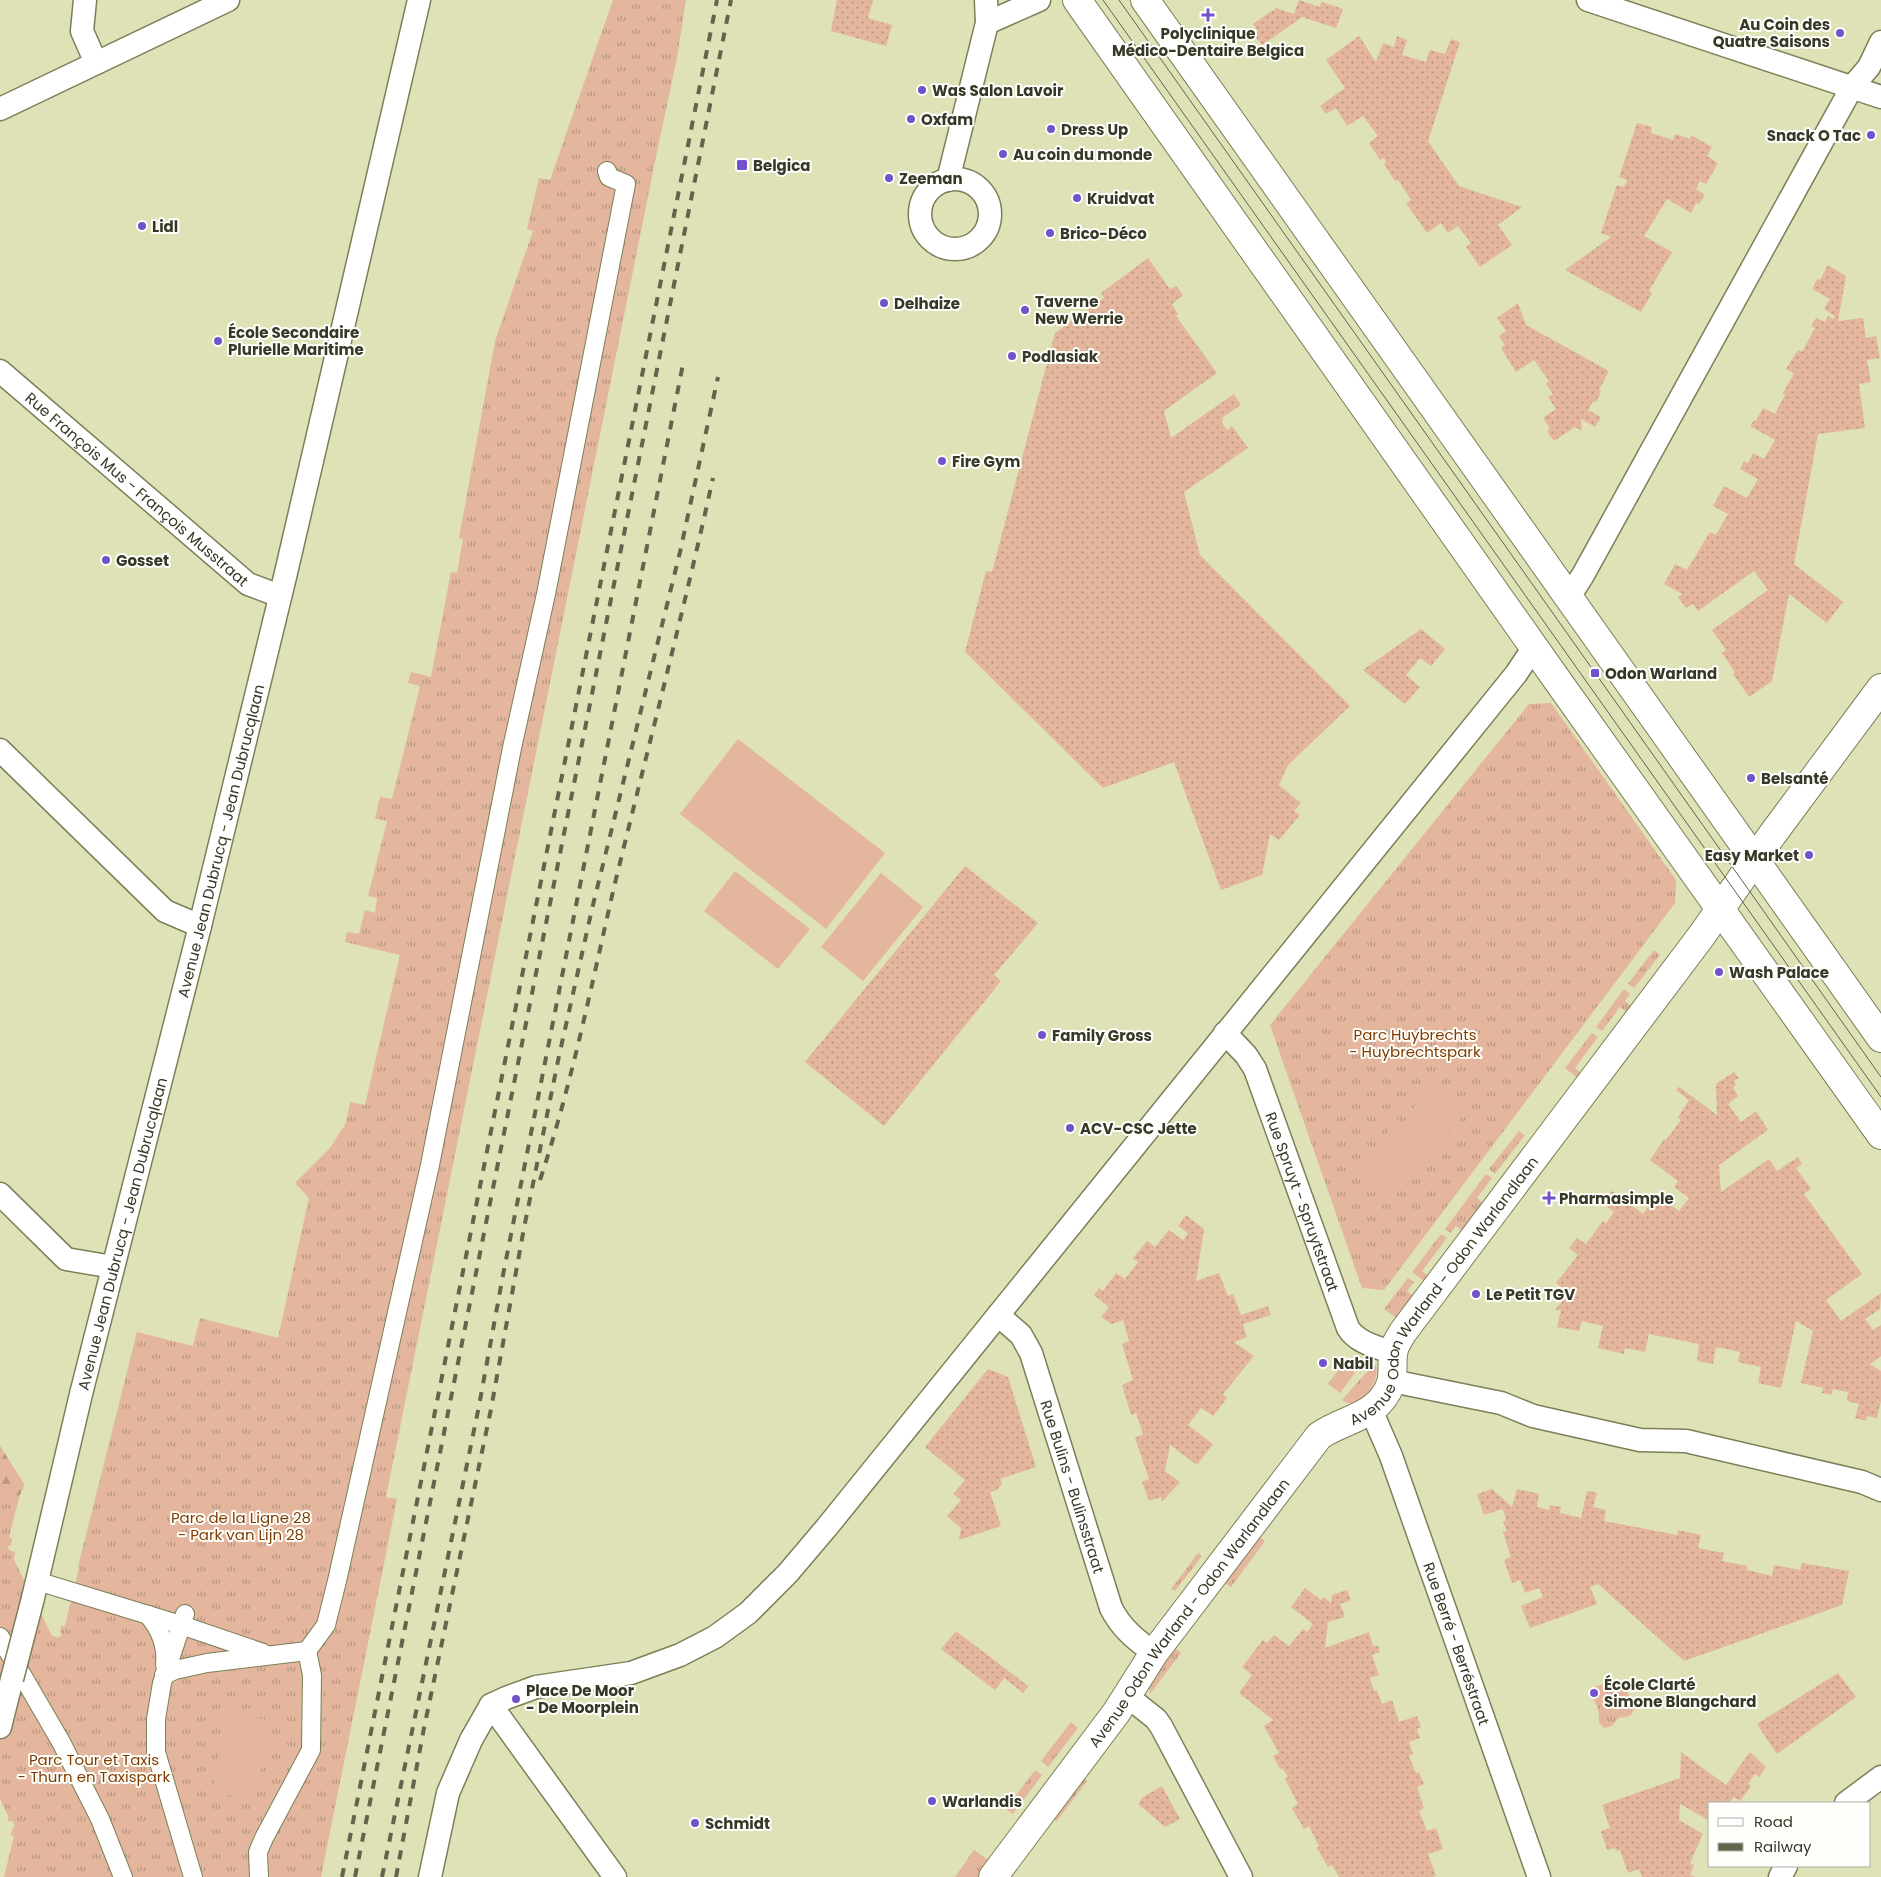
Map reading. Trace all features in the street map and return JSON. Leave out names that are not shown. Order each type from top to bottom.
[{"type":"street","points":[[85,0],[82,31],[96,63]]},
{"type":"street","points":[[0,109],[228,0]]},
{"type":"street","name":"Avenue Jean Dubrucq - Jean Dubrucqlaan","points":[[0,1727],[35,1590],[81,1394],[200,926],[280,596],[418,0]]},
{"type":"street","points":[[948,180],[987,23],[986,0]]},
{"type":"street","points":[[987,23],[1038,0]]},
{"type":"street","points":[[1077,0],[1881,1135]]},
{"type":"street","points":[[1145,0],[1881,1038]]},
{"type":"street","points":[[1588,0],[1881,97]]},
{"type":"street","points":[[1568,597],[1583,575],[1852,87],[1869,67],[1881,42]]},
{"type":"street","points":[[164,1675],[175,1670],[207,1663],[307,1650],[326,1625],[430,1165],[512,748],[546,594],[626,184],[608,177],[608,171]]},
{"type":"street","name":"Rue François Mus - François Musstraat","points":[[0,372],[248,584],[280,596]]},
{"type":"street","points":[[430,1877],[448,1793],[471,1740],[491,1705],[536,1687],[631,1673],[680,1655],[706,1642],[748,1613],[788,1573],[1516,674],[1534,647]]},
{"type":"street","name":"Avenue Odon Warland - Odon Warlandlaan","points":[[993,1877],[1116,1713],[1154,1653],[1319,1436],[1371,1410],[1382,1400],[1392,1381],[1393,1353],[1403,1332],[1721,909],[1754,860],[1881,688]]},
{"type":"street","points":[[0,750],[165,911],[200,926]]},
{"type":"street","name":"Rue Spruyt - Spruytstraat","points":[[1225,1033],[1246,1055],[1255,1069],[1348,1328],[1360,1340],[1393,1353]]},
{"type":"street","points":[[0,1194],[66,1259],[113,1267]]},
{"type":"street","name":"Rue Bulins - Bulinsstraat","points":[[998,1315],[1021,1335],[1031,1353],[1111,1608],[1127,1632],[1154,1653]]},
{"type":"street","points":[[1392,1381],[1501,1403],[1533,1416],[1640,1440],[1686,1441],[1862,1482],[1881,1490]]},
{"type":"street","name":"Rue Berré - Berréstraat","points":[[1371,1410],[1391,1456],[1539,1877]]},
{"type":"street","points":[[35,1590],[148,1615],[183,1619],[267,1655]]},
{"type":"street","points":[[148,1615],[156,1625],[163,1642],[166,1658],[164,1675]]},
{"type":"street","points":[[183,1619],[162,1683],[156,1720],[156,1752],[193,1877]]},
{"type":"street","points":[[0,1636],[61,1742],[96,1810],[123,1877]]},
{"type":"street","points":[[259,1877],[258,1852],[311,1750],[312,1675],[307,1650]]},
{"type":"street","points":[[1127,1696],[1156,1719],[1161,1726],[1241,1877]]},
{"type":"street","points":[[491,1705],[615,1877]]},
{"type":"street","points":[[1847,1802],[1881,1777]]},
{"type":"green space","name":"Parc de la Ligne 28 - Park van Lijn 28","points":[[613,0],[686,0],[677,58],[386,1497],[397,1499],[321,1877],[4,1877],[14,1836],[11,1835],[13,1827],[15,1827],[13,1821],[8,1821],[8,1816],[0,1799],[0,1446],[24,1484],[9,1537],[12,1539],[11,1546],[8,1546],[9,1550],[15,1552],[14,1560],[52,1636],[59,1638],[62,1634],[60,1633],[61,1626],[65,1626],[137,1332],[193,1346],[200,1318],[278,1338],[309,1198],[295,1183],[330,1148],[346,1123],[350,1102],[365,1105],[400,955],[345,942],[347,932],[359,934],[365,910],[375,913],[377,898],[368,896],[387,821],[375,818],[380,797],[392,799],[420,686],[408,683],[411,672],[431,677],[451,572],[457,573],[463,539],[459,538],[495,341],[533,231],[527,229],[539,178],[550,180]]},
{"type":"green space","points":[[837,0],[873,0],[868,18],[892,25],[886,46],[831,31]]},
{"type":"green space","points":[[1299,0],[1319,7],[1322,2],[1343,9],[1336,28],[1302,17],[1262,45],[1254,35],[1258,31],[1253,24],[1276,8],[1294,14]]},
{"type":"green space","points":[[1359,36],[1376,62],[1383,43],[1394,47],[1397,36],[1407,40],[1402,55],[1426,62],[1430,50],[1445,54],[1451,39],[1460,42],[1428,141],[1459,186],[1522,207],[1498,225],[1512,245],[1480,267],[1466,247],[1471,243],[1458,226],[1448,233],[1441,223],[1427,233],[1406,203],[1411,200],[1398,180],[1395,181],[1384,164],[1386,162],[1384,158],[1380,160],[1369,143],[1378,136],[1363,116],[1347,126],[1336,108],[1326,114],[1320,106],[1345,88],[1326,60]]},
{"type":"green space","points":[[1637,123],[1652,127],[1651,133],[1673,140],[1675,134],[1690,139],[1691,135],[1712,147],[1707,156],[1718,163],[1706,184],[1700,181],[1696,189],[1705,195],[1699,204],[1696,203],[1691,213],[1667,199],[1644,236],[1672,252],[1649,291],[1652,293],[1641,312],[1565,270],[1611,237],[1601,233],[1617,185],[1624,187],[1627,180],[1619,177]]},
{"type":"green space","points":[[1148,258],[1170,289],[1176,286],[1183,295],[1172,304],[1178,314],[1176,316],[1217,373],[1164,411],[1171,438],[1234,394],[1241,405],[1223,417],[1222,423],[1227,430],[1232,426],[1248,448],[1184,492],[1200,555],[1350,706],[1288,765],[1279,785],[1301,803],[1294,811],[1300,815],[1279,840],[1270,834],[1262,875],[1221,890],[1174,762],[1103,788],[965,652],[986,571],[992,572],[1055,333],[1104,298],[1101,293]]},
{"type":"green space","points":[[1828,265],[1846,276],[1838,321],[1863,318],[1866,338],[1876,336],[1880,358],[1867,360],[1871,382],[1859,384],[1865,428],[1818,434],[1794,564],[1843,602],[1827,623],[1789,594],[1772,681],[1749,697],[1733,674],[1735,672],[1722,653],[1726,650],[1712,630],[1768,590],[1754,571],[1698,611],[1693,604],[1686,608],[1678,597],[1683,594],[1664,584],[1675,564],[1687,570],[1710,532],[1716,535],[1728,514],[1713,506],[1724,486],[1747,498],[1758,479],[1740,469],[1744,461],[1748,463],[1753,453],[1764,459],[1775,440],[1750,426],[1754,420],[1756,421],[1763,408],[1775,414],[1785,395],[1783,393],[1794,373],[1786,369],[1798,350],[1802,352],[1815,328],[1811,326],[1816,318],[1825,322],[1828,316],[1833,319],[1835,316],[1824,309],[1830,299],[1812,289],[1817,279],[1820,280]]},
{"type":"green space","points":[[1518,303],[1526,325],[1609,371],[1599,390],[1601,392],[1596,402],[1593,401],[1588,410],[1601,417],[1595,427],[1581,419],[1582,431],[1575,427],[1554,441],[1547,431],[1550,428],[1543,418],[1556,409],[1548,397],[1553,394],[1546,384],[1549,381],[1534,360],[1516,372],[1501,348],[1505,345],[1499,336],[1506,331],[1497,318]]},
{"type":"green space","points":[[1421,629],[1445,649],[1431,666],[1420,658],[1406,675],[1420,687],[1405,704],[1363,670]]},
{"type":"green space","name":"Parc Huybrechts - Huybrechtspark","points":[[1551,703],[1676,880],[1675,903],[1384,1290],[1362,1288],[1270,1025],[1529,704]]},
{"type":"green space","points":[[738,739],[885,853],[826,929],[680,814]]},
{"type":"green space","points":[[965,866],[1038,923],[994,975],[1001,981],[884,1126],[805,1062]]},
{"type":"green space","points":[[735,871],[810,929],[778,969],[704,911]]},
{"type":"green space","points":[[881,873],[923,907],[863,981],[821,947]]},
{"type":"green space","points":[[1654,950],[1660,955],[1634,988],[1628,984]]},
{"type":"green space","points":[[1624,989],[1630,994],[1625,1001],[1633,1008],[1629,1014],[1620,1007],[1602,1031],[1596,1027]]},
{"type":"green space","points":[[1592,1033],[1598,1037],[1575,1068],[1583,1075],[1580,1080],[1565,1068]]},
{"type":"green space","points":[[1734,1072],[1739,1078],[1734,1081],[1736,1085],[1733,1087],[1738,1096],[1728,1104],[1741,1122],[1756,1111],[1768,1130],[1719,1165],[1721,1192],[1769,1159],[1777,1171],[1798,1157],[1802,1164],[1796,1168],[1811,1189],[1804,1194],[1862,1274],[1826,1300],[1841,1321],[1881,1293],[1880,1309],[1865,1319],[1873,1330],[1881,1325],[1881,1356],[1870,1364],[1881,1371],[1881,1401],[1877,1418],[1867,1416],[1866,1421],[1855,1418],[1859,1404],[1847,1401],[1848,1392],[1833,1389],[1831,1395],[1822,1393],[1823,1388],[1801,1383],[1813,1331],[1796,1321],[1781,1388],[1758,1383],[1761,1367],[1738,1362],[1740,1352],[1716,1347],[1713,1364],[1697,1361],[1699,1344],[1649,1334],[1645,1352],[1625,1348],[1624,1354],[1598,1348],[1603,1326],[1582,1321],[1579,1331],[1557,1327],[1561,1310],[1555,1310],[1569,1293],[1556,1283],[1578,1255],[1569,1248],[1577,1238],[1586,1244],[1603,1221],[1606,1223],[1614,1212],[1603,1203],[1612,1191],[1643,1214],[1657,1195],[1679,1211],[1689,1198],[1674,1187],[1678,1181],[1650,1160],[1664,1139],[1666,1140],[1681,1120],[1678,1117],[1689,1100],[1676,1090],[1679,1087],[1717,1115],[1716,1084]]},
{"type":"green space","points":[[1435,1081],[1469,1108],[1434,1152],[1430,1150],[1396,1193],[1361,1166],[1398,1119],[1403,1122]]},
{"type":"green space","points":[[1519,1131],[1525,1135],[1495,1174],[1489,1169]]},
{"type":"green space","points":[[1486,1174],[1492,1178],[1477,1198],[1486,1205],[1465,1232],[1456,1226],[1451,1233],[1445,1229]]},
{"type":"green space","points":[[1186,1215],[1204,1229],[1196,1281],[1219,1273],[1228,1296],[1233,1294],[1241,1315],[1268,1306],[1271,1315],[1243,1324],[1247,1337],[1234,1342],[1254,1356],[1223,1394],[1227,1398],[1213,1416],[1201,1408],[1188,1425],[1213,1444],[1197,1465],[1170,1445],[1165,1471],[1180,1482],[1163,1501],[1161,1501],[1161,1497],[1149,1501],[1142,1482],[1149,1479],[1135,1438],[1143,1434],[1136,1413],[1131,1415],[1122,1385],[1133,1380],[1122,1344],[1129,1341],[1123,1320],[1112,1324],[1101,1317],[1109,1307],[1094,1295],[1099,1288],[1103,1291],[1116,1273],[1125,1279],[1138,1262],[1133,1258],[1147,1241],[1155,1247],[1169,1230],[1183,1240],[1188,1233],[1178,1226]]},
{"type":"green space","points":[[1441,1234],[1447,1238],[1422,1271],[1431,1278],[1427,1283],[1412,1272]]},
{"type":"green space","points":[[1408,1278],[1414,1282],[1407,1291],[1416,1298],[1399,1320],[1384,1309]]},
{"type":"green space","points":[[1343,1364],[1355,1373],[1340,1393],[1328,1384]]},
{"type":"green space","points":[[1376,1364],[1375,1379],[1368,1394],[1356,1403],[1342,1400],[1364,1375]]},
{"type":"green space","points":[[988,1369],[1008,1377],[1036,1467],[1000,1479],[1002,1484],[997,1490],[990,1492],[1001,1526],[959,1540],[961,1528],[947,1516],[961,1500],[953,1494],[965,1480],[925,1447]]},
{"type":"green space","points":[[0,1446],[24,1484],[20,1495],[0,1493]]},
{"type":"green space","points":[[1492,1489],[1512,1507],[1517,1489],[1539,1494],[1537,1507],[1549,1510],[1550,1505],[1561,1507],[1560,1513],[1581,1518],[1587,1491],[1597,1493],[1593,1507],[1606,1510],[1604,1521],[1677,1535],[1678,1530],[1701,1535],[1698,1548],[1724,1553],[1722,1561],[1747,1566],[1747,1570],[1772,1576],[1774,1565],[1800,1570],[1802,1563],[1849,1571],[1842,1605],[1684,1661],[1598,1584],[1590,1587],[1597,1604],[1530,1628],[1521,1606],[1543,1597],[1539,1588],[1525,1593],[1520,1580],[1512,1583],[1504,1560],[1511,1557],[1503,1532],[1507,1531],[1503,1522],[1506,1520],[1503,1509],[1484,1515],[1477,1494]]},
{"type":"green space","points":[[1257,1535],[1265,1541],[1231,1587],[1222,1581]]},
{"type":"green space","points":[[1198,1553],[1202,1556],[1175,1591],[1171,1589]]},
{"type":"green space","points":[[1305,1588],[1321,1600],[1324,1597],[1331,1603],[1332,1595],[1347,1590],[1351,1600],[1340,1604],[1345,1617],[1328,1622],[1325,1648],[1369,1632],[1373,1646],[1378,1646],[1380,1652],[1372,1655],[1379,1675],[1370,1678],[1374,1691],[1377,1690],[1382,1704],[1392,1700],[1399,1722],[1417,1716],[1421,1727],[1417,1729],[1420,1738],[1409,1742],[1413,1754],[1409,1756],[1416,1773],[1419,1772],[1424,1784],[1417,1787],[1424,1808],[1419,1811],[1427,1831],[1436,1828],[1443,1849],[1428,1854],[1436,1876],[1339,1877],[1332,1865],[1328,1867],[1317,1848],[1319,1846],[1309,1826],[1304,1829],[1292,1808],[1298,1804],[1285,1779],[1288,1777],[1282,1768],[1280,1769],[1273,1756],[1279,1753],[1264,1726],[1273,1720],[1239,1693],[1252,1675],[1242,1667],[1263,1640],[1267,1643],[1274,1635],[1289,1646],[1303,1629],[1307,1632],[1313,1624],[1291,1607]]},
{"type":"green space","points":[[956,1631],[1028,1686],[1023,1693],[1004,1678],[995,1690],[941,1649]]},
{"type":"green space","points":[[1173,1646],[1181,1653],[1150,1694],[1149,1686]]},
{"type":"green space","points":[[1838,1673],[1856,1697],[1777,1754],[1757,1724]]},
{"type":"green space","points":[[1616,1680],[1623,1682],[1625,1685],[1634,1710],[1630,1716],[1618,1718],[1612,1726],[1604,1728],[1599,1723],[1598,1708],[1591,1691],[1594,1687]]},
{"type":"green space","points":[[232,1713],[267,1720],[270,1725],[255,1797],[249,1800],[216,1792],[213,1788],[227,1717]]},
{"type":"green space","points":[[1071,1722],[1078,1728],[1048,1767],[1041,1761]]},
{"type":"green space","points":[[1681,1752],[1726,1785],[1750,1752],[1766,1767],[1759,1777],[1755,1774],[1748,1784],[1751,1786],[1740,1801],[1734,1797],[1730,1802],[1708,1802],[1708,1820],[1680,1804],[1679,1820],[1703,1834],[1690,1863],[1694,1865],[1690,1875],[1696,1877],[1642,1877],[1639,1869],[1628,1873],[1620,1850],[1616,1851],[1615,1848],[1607,1850],[1601,1831],[1610,1828],[1602,1805],[1680,1778]]},
{"type":"green space","points":[[1035,1770],[1042,1775],[1013,1814],[1006,1809]]},
{"type":"green space","points":[[1081,1777],[1087,1781],[1057,1821],[1051,1817]]},
{"type":"green space","points":[[1162,1786],[1180,1819],[1165,1827],[1138,1804],[1143,1797]]},
{"type":"green space","points":[[974,1850],[991,1862],[979,1877],[955,1877]]},
{"type":"tram line","points":[[1103,0],[1881,1097]]},
{"type":"tram line","points":[[1119,0],[1881,1077]]},
{"type":"railway","points":[[342,1877],[717,0]]},
{"type":"railway","points":[[355,1877],[731,0]]},
{"type":"railway","points":[[382,1877],[479,1406],[503,1275],[683,364]]},
{"type":"railway","points":[[396,1877],[424,1728],[491,1409],[524,1228],[559,1056],[592,909],[680,552],[718,377]]},
{"type":"railway","points":[[540,1180],[572,1070],[713,478]]},
{"type":"place","name":"Polyclinique Médico-Dentaire Belgica","points":[[1208,15]]},
{"type":"place","name":"Au Coin des Quatre Saisons","points":[[1840,33]]},
{"type":"place","name":"Was Salon Lavoir","points":[[922,90]]},
{"type":"place","name":"Oxfam","points":[[911,119]]},
{"type":"place","name":"Dress Up","points":[[1051,129]]},
{"type":"place","name":"Snack O Tac","points":[[1871,135]]},
{"type":"place","name":"Au coin du monde","points":[[1003,154]]},
{"type":"place","name":"Belgica","points":[[742,165]]},
{"type":"place","name":"Zeeman","points":[[889,178]]},
{"type":"place","name":"Kruidvat","points":[[1077,198]]},
{"type":"place","name":"Lidl","points":[[142,226]]},
{"type":"place","name":"Brico-Déco","points":[[1050,233]]},
{"type":"place","name":"Delhaize","points":[[884,303]]},
{"type":"place","name":"Taverne New Werrie","points":[[1025,310]]},
{"type":"place","name":"École Secondaire Plurielle Maritime","points":[[218,341]]},
{"type":"place","name":"Podlasiak","points":[[1012,356]]},
{"type":"place","name":"Fire Gym","points":[[942,461]]},
{"type":"place","name":"Gosset","points":[[106,560]]},
{"type":"place","name":"Odon Warland","points":[[1595,673]]},
{"type":"place","name":"Belsanté","points":[[1751,778]]},
{"type":"place","name":"Easy Market","points":[[1809,855]]},
{"type":"place","name":"Wash Palace","points":[[1719,972]]},
{"type":"place","name":"Family Gross","points":[[1042,1035]]},
{"type":"place","name":"ACV-CSC Jette","points":[[1070,1128]]},
{"type":"place","name":"Pharmasimple","points":[[1549,1198]]},
{"type":"place","name":"Le Petit TGV","points":[[1476,1294]]},
{"type":"place","name":"Nabil","points":[[1323,1363]]},
{"type":"place","name":"École Clarté Simone Blangchard","points":[[1594,1693]]},
{"type":"place","name":"Place De Moor - De Moorplein","points":[[516,1699]]},
{"type":"place","name":"Warlandis","points":[[932,1801]]},
{"type":"place","name":"Schmidt","points":[[695,1823]]},
{"type":"park label","name":"Parc Tour et Taxis - Thurn en Taxispark","points":[[94,1768]]}]
